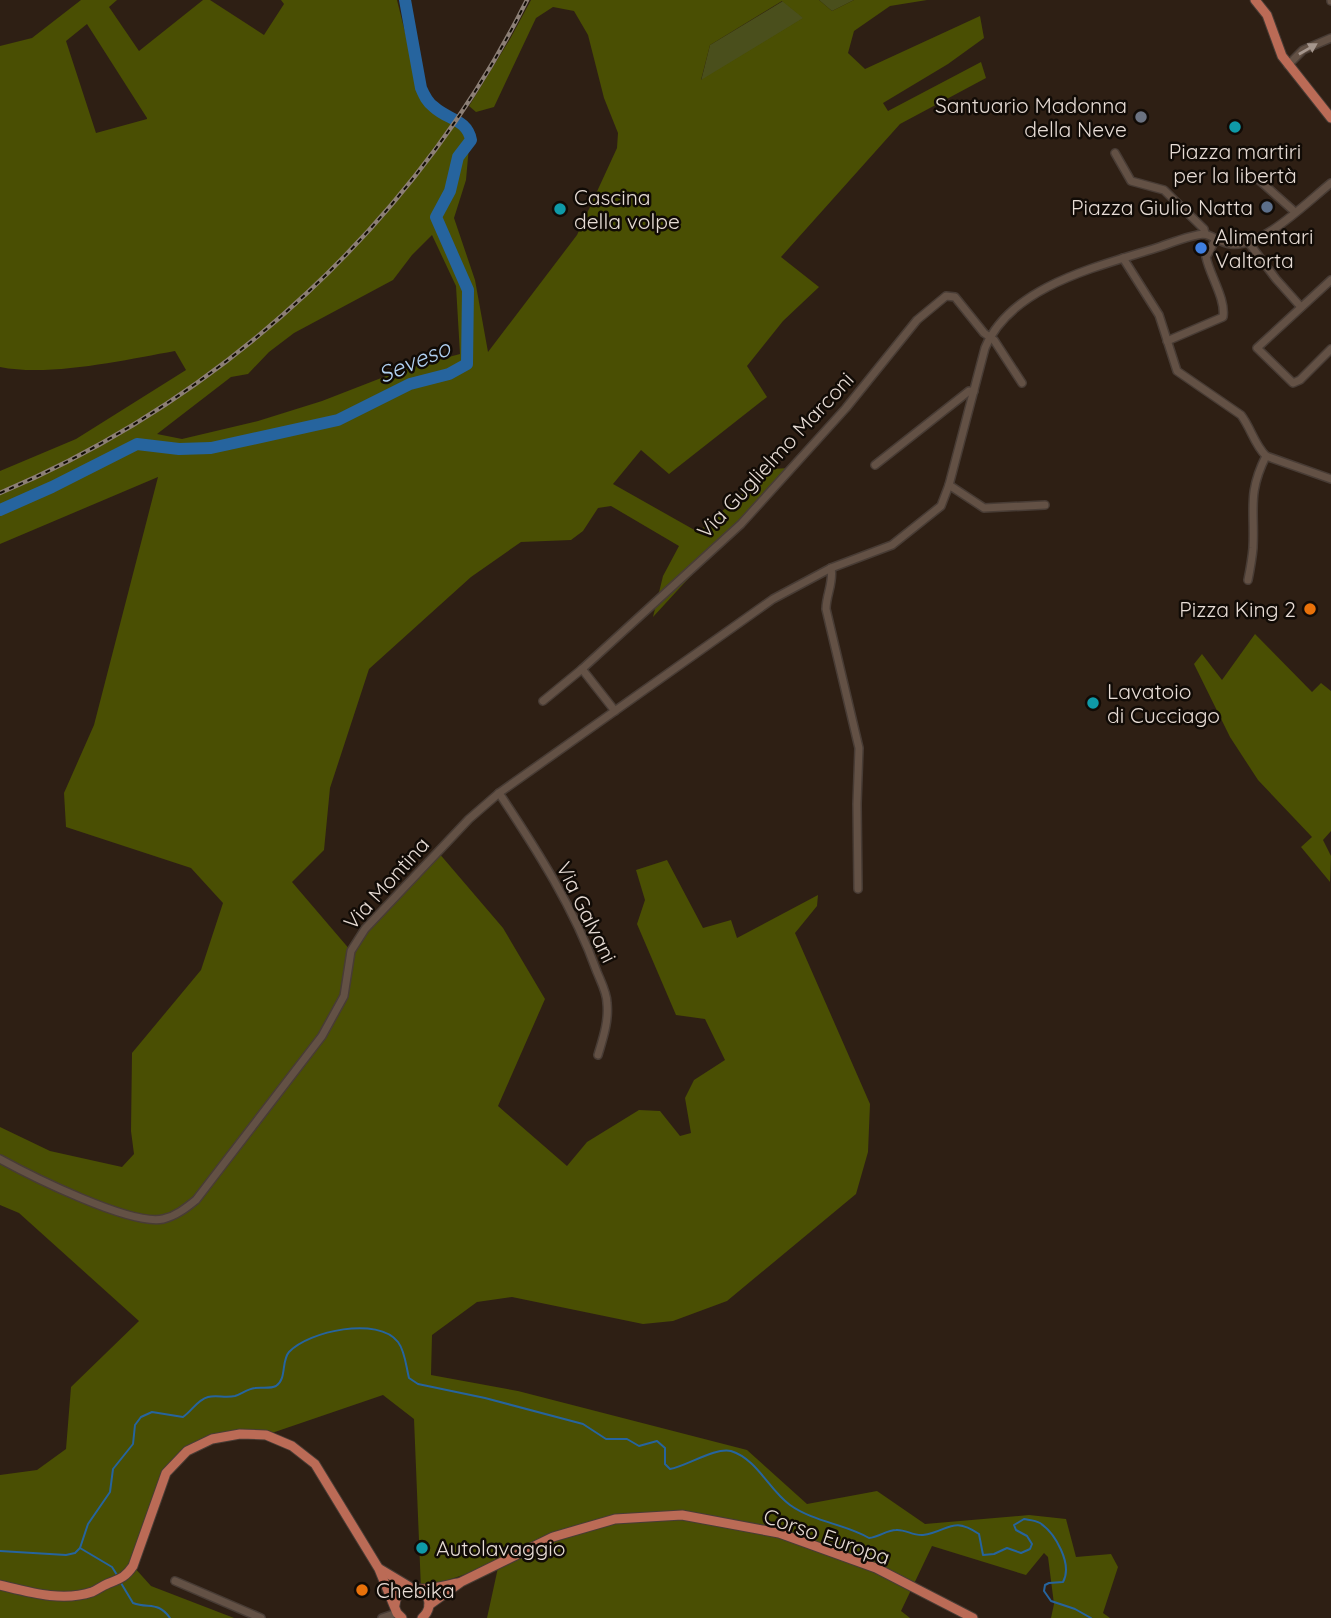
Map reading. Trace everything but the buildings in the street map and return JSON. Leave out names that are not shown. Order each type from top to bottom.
[{"type":"main road","points":[[1255,0],[1267,15],[1287,65],[1331,118]]},
{"type":"main road","points":[[0,1585],[55,1596],[93,1592],[106,1584],[125,1578],[133,1566],[166,1473],[187,1451],[212,1439],[240,1434],[266,1435],[292,1446],[315,1464],[379,1569],[398,1612]]},
{"type":"main road","name":"Corso Europa","points":[[429,1605],[461,1582],[553,1537],[615,1519],[682,1515],[779,1533],[876,1569],[973,1618]]},
{"type":"main road","points":[[379,1569],[410,1587],[421,1589],[461,1582]]},
{"type":"main road","points":[[398,1612],[396,1598],[401,1591],[410,1587]]},
{"type":"main road","points":[[421,1589],[428,1598],[429,1605],[423,1618]]},
{"type":"street","points":[[1287,65],[1303,50],[1331,38]]},
{"type":"street","points":[[1115,153],[1131,181],[1164,190],[1204,229],[1205,234]]},
{"type":"street","points":[[1261,181],[1295,212]]},
{"type":"street","points":[[1022,383],[990,337],[1001,323],[1038,292],[1123,258],[1205,234],[1232,244],[1249,243],[1276,228],[1331,183]]},
{"type":"street","points":[[1167,341],[1223,317],[1222,299],[1206,257],[1216,239]]},
{"type":"street","points":[[1249,243],[1301,307]]},
{"type":"street","points":[[1123,258],[1153,304],[1177,371],[1241,415],[1248,424],[1259,450],[1266,456],[1331,478]]},
{"type":"street","points":[[1331,280],[1257,348],[1293,383],[1300,380],[1331,349]]},
{"type":"street","name":"Via Guglielmo Marconi","points":[[543,701],[582,669],[741,524],[846,408],[917,320],[946,296],[953,295],[990,337]]},
{"type":"street","name":"Via Montina","points":[[0,1159],[56,1188],[143,1219],[164,1219],[196,1200],[322,1037],[340,1007],[351,951],[365,929],[469,820],[499,793],[773,599],[831,568],[892,545],[941,506],[990,337]]},
{"type":"street","points":[[874,466],[969,391],[974,391]]},
{"type":"street","points":[[1248,580],[1252,550],[1251,502],[1258,473],[1266,456]]},
{"type":"street","points":[[949,485],[985,508],[1045,505]]},
{"type":"street","points":[[831,568],[827,609],[852,727],[859,748],[858,889]]},
{"type":"street","points":[[582,669],[615,710]]},
{"type":"street","name":"Via Galvani","points":[[499,793],[553,878],[592,959],[607,1000],[606,1028],[598,1055]]},
{"type":"street","points":[[175,1581],[261,1618]]},
{"type":"street","points":[[382,1618],[398,1612]]},
{"type":"green space","points":[[819,0],[854,0],[832,11]]},
{"type":"green space","points":[[783,1],[804,18],[701,81],[710,45]]},
{"type":"shaded area","points":[[81,0],[117,0],[109,7],[139,51],[203,0],[210,0],[264,35],[284,4],[281,0],[397,0],[413,64],[427,100],[435,108],[462,123],[470,135],[466,180],[454,218],[475,280],[488,352],[577,235],[617,148],[618,133],[604,98],[588,35],[574,11],[553,7],[536,18],[494,107],[476,112],[469,106],[531,0],[819,0],[832,11],[854,0],[927,0],[890,6],[854,31],[848,53],[865,69],[980,16],[984,38],[948,64],[883,103],[888,111],[981,62],[986,78],[900,124],[781,257],[819,287],[783,321],[747,366],[767,397],[669,474],[641,450],[613,484],[698,532],[771,469],[790,468],[653,617],[663,576],[679,546],[611,506],[598,508],[583,531],[571,540],[521,542],[471,577],[369,669],[330,788],[324,850],[292,882],[351,951],[365,929],[438,852],[503,928],[545,999],[498,1106],[567,1166],[587,1142],[639,1110],[660,1111],[680,1136],[691,1133],[685,1098],[694,1080],[725,1060],[705,1019],[676,1015],[637,924],[645,900],[636,870],[667,860],[703,928],[731,920],[737,938],[818,895],[817,906],[795,933],[870,1104],[868,1152],[856,1194],[727,1301],[673,1321],[643,1324],[512,1297],[477,1302],[432,1335],[431,1375],[518,1391],[747,1450],[807,1504],[877,1491],[925,1524],[1029,1515],[1066,1519],[1076,1557],[1111,1554],[1118,1567],[1103,1613],[1110,1618],[1051,1618],[1054,1604],[1048,1557],[1044,1553],[1026,1575],[932,1546],[901,1611],[910,1618],[487,1618],[499,1563],[421,1589],[414,1419],[383,1395],[266,1435],[240,1434],[187,1451],[166,1473],[133,1566],[151,1586],[234,1618],[0,1618],[0,1475],[37,1470],[66,1449],[71,1387],[139,1321],[19,1213],[0,1205],[0,1127],[50,1151],[122,1167],[134,1154],[131,1131],[132,1053],[201,970],[223,903],[191,868],[66,827],[64,793],[94,725],[158,477],[0,544],[0,471],[76,439],[186,370],[175,351],[64,369],[20,370],[0,367],[0,46],[32,38]],"holes":[[[782,1],[803,18],[701,80],[710,45]],[[87,24],[147,119],[96,133],[66,41]],[[432,235],[456,286],[460,354],[407,368],[322,401],[258,421],[182,439],[157,434],[231,377],[248,374],[269,352],[294,333],[393,280]]]},
{"type":"shaded area","points":[[1255,634],[1312,692],[1321,683],[1331,691],[1331,831],[1323,840],[1331,856],[1330,882],[1301,847],[1312,837],[1258,780],[1230,737],[1194,664],[1202,654],[1222,680]]},
{"type":"waterway","name":"Seveso","points":[[0,510],[137,444],[179,449],[211,448],[338,420],[410,384],[449,374],[467,364],[468,290],[436,217],[450,191],[458,157],[471,140],[466,128],[439,111],[423,93],[405,0]]},
{"type":"waterway","points":[[0,1551],[66,1555],[75,1553],[80,1548],[88,1524],[110,1492],[113,1469],[133,1444],[135,1425],[141,1417],[152,1412],[183,1417],[208,1397],[235,1396],[252,1389],[276,1386],[282,1379],[289,1352],[299,1344],[327,1333],[360,1328],[388,1334],[398,1342],[404,1354],[409,1378],[418,1384],[485,1398],[583,1424],[606,1439],[627,1439],[639,1446],[657,1441],[665,1448],[665,1464],[670,1469],[709,1454],[731,1451],[756,1468],[783,1499],[799,1511],[869,1538],[893,1530],[923,1535],[956,1525],[970,1528],[979,1534],[983,1555],[994,1554],[1007,1548],[1021,1553],[1030,1549],[1032,1544],[1014,1525],[1024,1519],[1038,1522],[1057,1541],[1066,1567],[1063,1582],[1049,1583],[1045,1585],[1044,1591],[1051,1601],[1091,1618]]},
{"type":"waterway","points":[[80,1548],[112,1567],[117,1575]]},
{"type":"waterway","points":[[121,1583],[133,1603],[157,1607],[170,1618]]},
{"type":"railway","points":[[0,493],[83,453],[162,406],[237,353],[307,293],[372,227],[430,156],[482,80],[527,0]]},
{"type":"place","name":"Santuario Madonna della Neve","points":[[1141,117]]},
{"type":"place","name":"Piazza martiri per la libertà","points":[[1235,127]]},
{"type":"place","name":"Piazza Giulio Natta","points":[[1267,207]]},
{"type":"place","name":"Cascina della volpe","points":[[560,209]]},
{"type":"place","name":"Alimentari Valtorta","points":[[1201,248]]},
{"type":"place","name":"Pizza King 2","points":[[1310,609]]},
{"type":"place","name":"Lavatoio di Cucciago","points":[[1093,703]]},
{"type":"place","name":"Autolavaggio","points":[[422,1548]]},
{"type":"place","name":"Chebika","points":[[362,1590]]}]
